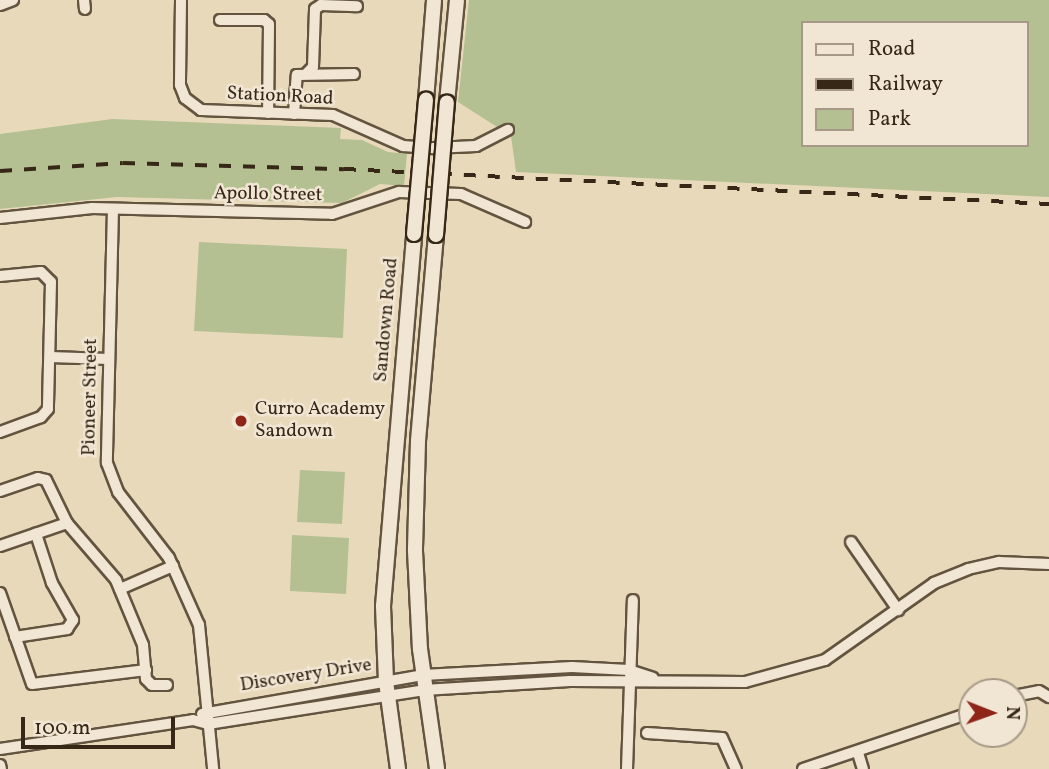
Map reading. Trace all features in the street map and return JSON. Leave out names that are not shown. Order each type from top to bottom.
[{"type":"main road","name":"Sandown Road","points":[[398,769],[386,681],[384,562],[434,0]]},
{"type":"main road","points":[[437,769],[422,675],[415,496],[457,0]]},
{"type":"street","points":[[0,5],[13,0]]},
{"type":"street","name":"Station Road","points":[[181,0],[180,85],[185,98],[201,110],[345,117],[403,146],[465,148],[508,130]]},
{"type":"street","points":[[294,114],[294,79],[313,67],[317,7],[357,6]]},
{"type":"street","points":[[220,20],[264,20],[269,24],[268,113]]},
{"type":"street","points":[[307,73],[354,74]]},
{"type":"street","name":"Apollo Street","points":[[0,218],[113,209],[331,214],[399,191],[461,194],[525,222]]},
{"type":"street","name":"Pioneer Street","points":[[113,209],[109,471],[118,492],[159,540],[200,630],[213,769]]},
{"type":"street","points":[[0,276],[38,272],[48,275],[51,282],[48,409],[41,417],[0,432]]},
{"type":"street","points":[[50,357],[109,359]]},
{"type":"street","points":[[0,491],[38,478],[46,480],[67,523],[120,589],[143,645],[149,683],[167,685]]},
{"type":"street","points":[[0,546],[67,523]]},
{"type":"street","points":[[15,637],[67,629],[73,620],[52,583],[36,534]]},
{"type":"street","points":[[851,542],[898,610]]},
{"type":"street","points":[[656,679],[728,683],[800,669],[848,647],[934,583],[968,569],[999,562],[1049,564]]},
{"type":"street","points":[[120,589],[173,566]]},
{"type":"street","points":[[0,593],[35,685],[146,670]]},
{"type":"street","points":[[627,769],[633,600]]},
{"type":"street","name":"Discovery Drive","points":[[193,720],[206,710],[422,675],[556,668],[629,670],[656,679]]},
{"type":"street","name":"Discovery Drive","points":[[0,748],[193,720],[208,724],[424,690],[570,681],[629,685],[656,679]]},
{"type":"street","points":[[1028,693],[1039,691],[1049,697]]},
{"type":"street","points":[[803,769],[858,753],[958,717]]},
{"type":"street","points":[[647,733],[722,737],[736,769]]},
{"type":"street","points":[[858,753],[863,769]]},
{"type":"green space","points":[[469,0],[1049,0],[1049,197],[516,172],[511,136],[458,102]]},
{"type":"green space","points":[[112,119],[341,128],[340,139],[362,140],[388,152],[407,154],[404,186],[380,184],[342,203],[117,197],[0,209],[0,134]]},
{"type":"green space","points":[[199,242],[347,249],[343,338],[194,331]]},
{"type":"green space","points":[[300,470],[345,472],[342,524],[297,522]]},
{"type":"green space","points":[[292,535],[349,538],[346,594],[290,591]]},
{"type":"railway","points":[[0,171],[123,163],[344,169],[1049,204]]},
{"type":"place","name":"Curro Academy Sandown","points":[[241,421]]}]
